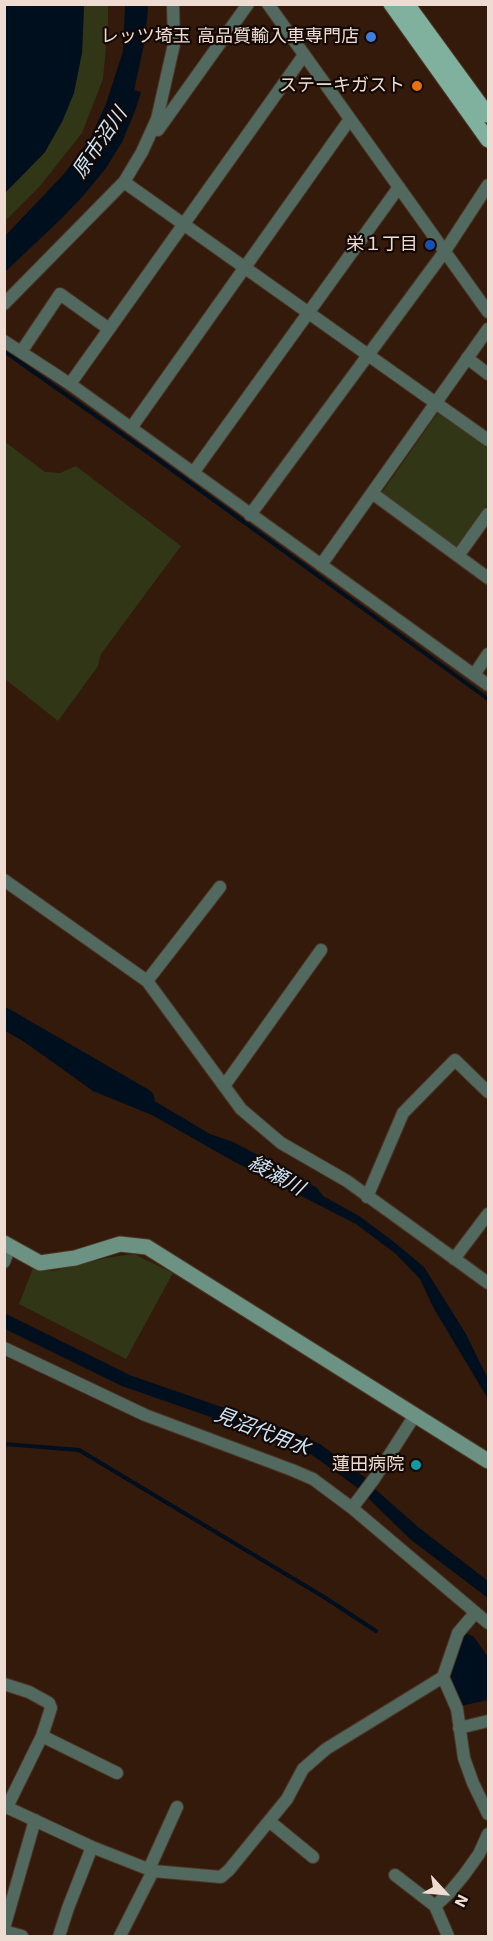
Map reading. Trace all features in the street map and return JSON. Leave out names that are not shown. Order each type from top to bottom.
[{"type":"main road","points":[[391,4],[489,140]]},
{"type":"main road","points":[[407,4],[489,115]]},
{"type":"street","points":[[142,152],[157,119],[174,44],[172,4]]},
{"type":"street","points":[[4,304],[124,182],[142,152],[248,4]]},
{"type":"street","points":[[268,4],[489,312]]},
{"type":"street","points":[[70,384],[304,55]]},
{"type":"street","points":[[131,428],[350,119]]},
{"type":"street","points":[[124,182],[489,440]]},
{"type":"street","points":[[250,515],[445,251],[489,185]]},
{"type":"street","points":[[193,473],[399,187]]},
{"type":"street","points":[[21,352],[60,294],[109,329]]},
{"type":"street","points":[[321,566],[489,329]]},
{"type":"street","points":[[4,341],[70,384],[489,686]]},
{"type":"street","points":[[468,358],[489,374]]},
{"type":"street","points":[[372,494],[489,578]]},
{"type":"street","points":[[458,556],[489,514]]},
{"type":"street","points":[[474,675],[489,654]]},
{"type":"street","points":[[4,880],[147,981],[241,1109],[281,1143],[337,1176],[489,1283]]},
{"type":"street","points":[[147,981],[220,887]]},
{"type":"street","points":[[224,1086],[321,950]]},
{"type":"street","points":[[367,1197],[403,1113],[455,1060],[489,1092]]},
{"type":"street","points":[[454,1259],[489,1214]]},
{"type":"street","points":[[6,1251],[40,1263],[75,1258],[120,1244],[147,1248],[489,1461]]},
{"type":"street","points":[[4,1348],[145,1415],[292,1470],[356,1502],[475,1613],[489,1623]]},
{"type":"street","points":[[356,1502],[415,1415]]},
{"type":"street","points":[[4,1684],[29,1692],[49,1703],[51,1708],[42,1736],[6,1807],[92,1847],[151,1870],[220,1877],[229,1870],[287,1798],[303,1769],[326,1749],[443,1677],[458,1634],[475,1613]]},
{"type":"street","points":[[443,1677],[457,1709],[464,1758],[472,1783],[489,1814]]},
{"type":"street","points":[[459,1728],[489,1721]]},
{"type":"street","points":[[42,1736],[117,1773]]},
{"type":"street","points":[[120,1936],[177,1807]]},
{"type":"street","points":[[22,1936],[4,1929],[34,1820]]},
{"type":"street","points":[[269,1821],[313,1857]]},
{"type":"street","points":[[435,1906],[464,1875],[479,1854],[489,1834]]},
{"type":"street","points":[[59,1936],[92,1847]]},
{"type":"street","points":[[395,1875],[435,1906],[448,1936]]},
{"type":"green space","points":[[84,5],[108,5],[103,79],[82,133],[40,186],[5,221],[5,193],[45,152],[82,53]]},
{"type":"green space","points":[[439,411],[488,446],[488,504],[456,549],[380,495]]},
{"type":"green space","points":[[4,441],[45,472],[60,473],[76,466],[181,546],[101,654],[98,666],[58,721],[5,679]]},
{"type":"green space","points":[[134,1254],[173,1273],[126,1359],[19,1304],[33,1268],[53,1271],[106,1258]]},
{"type":"water","points":[[5,4],[84,5],[82,53],[74,93],[62,122],[45,152],[5,193]]},
{"type":"water","name":"原市沼川","points":[[125,5],[147,5],[148,8],[145,40],[134,90],[141,92],[122,142],[106,168],[83,196],[5,272],[5,236],[64,174],[90,139],[106,104],[123,51]]},
{"type":"water","points":[[5,1013],[79,1065],[151,1099],[210,1134],[233,1142],[285,1169],[317,1188],[323,1196],[359,1216],[394,1242],[424,1267],[466,1334],[488,1379],[488,1399],[433,1307],[420,1279],[396,1254],[356,1224],[233,1161],[152,1115],[93,1091],[5,1028]]},
{"type":"water","name":"見沼代用水","points":[[4,1313],[132,1376],[294,1432],[320,1444],[367,1479],[418,1527],[488,1581],[488,1598],[410,1539],[358,1488],[312,1455],[122,1386],[5,1329]]},
{"type":"water","points":[[466,1633],[474,1637],[488,1657],[488,1700],[460,1706],[448,1676],[461,1636]]},
{"type":"waterway","points":[[4,351],[488,699]]},
{"type":"waterway","name":"綾瀬川","points":[[4,1018],[144,1099]]},
{"type":"waterway","points":[[4,1444],[79,1450],[324,1597],[376,1631]]},
{"type":"place","name":"レッツ埼玉 高品質輸入車専門店","points":[[371,37]]},
{"type":"place","name":"ステーキガスト","points":[[417,86]]},
{"type":"place","name":"栄１丁目","points":[[430,245]]},
{"type":"place","name":"蓮田病院","points":[[416,1465]]}]
